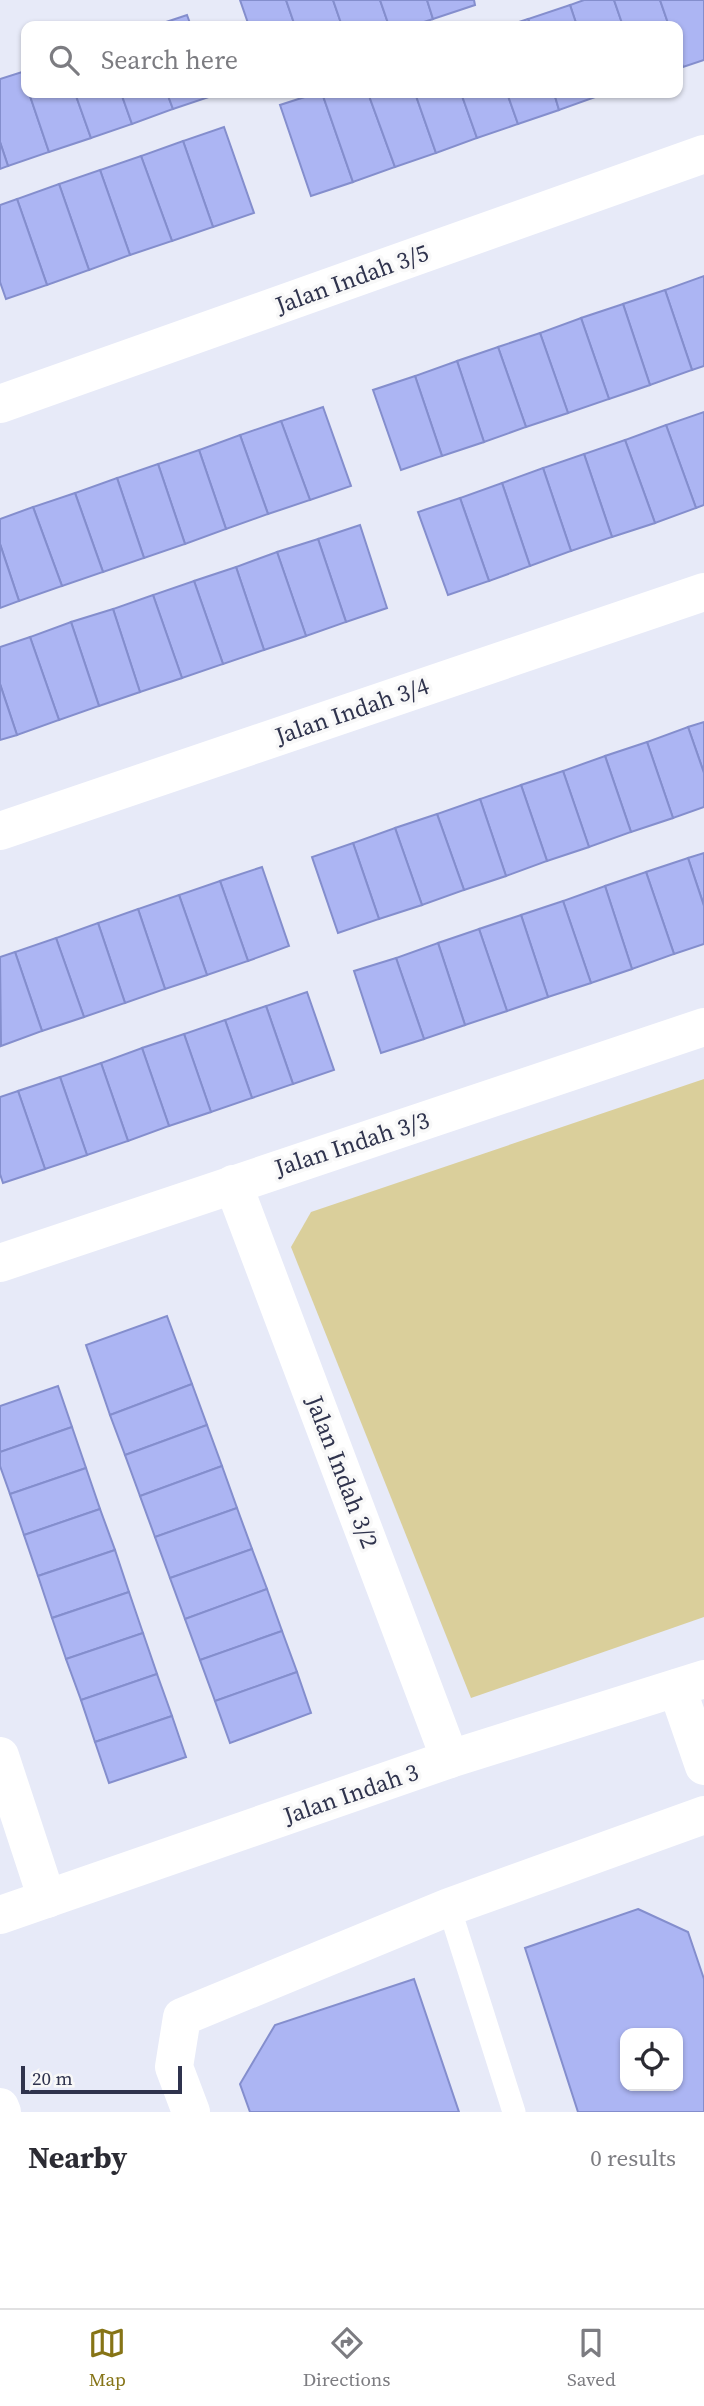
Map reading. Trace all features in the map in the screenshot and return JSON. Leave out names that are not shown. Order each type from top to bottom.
[{"type":"street","name":"Jalan Indah 3/5","points":[[0,404],[704,154]]},
{"type":"street","name":"Jalan Indah 3/4","points":[[0,831],[704,592]]},
{"type":"street","name":"Jalan Indah 3/3","points":[[0,1262],[704,1027]]},
{"type":"street","name":"Jalan Indah 3/2","points":[[233,1184],[450,1759]]},
{"type":"street","name":"Jalan Indah 3","points":[[0,1915],[450,1759],[691,1683]]},
{"type":"street","points":[[691,1683],[704,1766]]},
{"type":"street","points":[[0,1756],[47,1899]]},
{"type":"street","points":[[191,2112],[174,2067],[182,2017],[449,1907],[704,1815]]},
{"type":"street","points":[[0,2107],[2,2112]]},
{"type":"lane","points":[[449,1907],[514,2112]]},
{"type":"shaded area","points":[[704,1079],[704,1617],[471,1698],[291,1247],[311,1212]]},
{"type":"building","points":[[240,0],[286,0],[293,21],[247,21]]},
{"type":"building","points":[[286,0],[333,0],[340,21],[293,21]]},
{"type":"building","points":[[333,0],[380,0],[387,21],[340,21]]},
{"type":"building","points":[[380,0],[427,0],[433,19],[427,21],[387,21]]},
{"type":"building","points":[[427,0],[474,0],[475,5],[433,19]]},
{"type":"building","points":[[584,0],[614,0],[621,21],[575,21],[570,5]]},
{"type":"building","points":[[614,0],[660,0],[667,21],[621,21]]},
{"type":"building","points":[[660,0],[704,0],[704,60],[683,67],[683,21],[667,21]]},
{"type":"building","points":[[570,5],[575,21],[529,21],[528,19]]},
{"type":"building","points":[[187,15],[189,21],[169,21]]},
{"type":"building","points":[[21,72],[21,98],[31,98],[49,152],[8,166],[0,142],[0,79]]},
{"type":"building","points":[[31,98],[77,98],[91,138],[49,152]]},
{"type":"building","points":[[77,98],[123,98],[132,124],[91,138]]},
{"type":"building","points":[[123,98],[169,98],[173,109],[132,124]]},
{"type":"building","points":[[169,98],[206,98],[173,109]]},
{"type":"building","points":[[302,98],[324,98],[353,182],[311,196],[280,105]]},
{"type":"building","points":[[324,98],[370,98],[395,167],[353,182]]},
{"type":"building","points":[[370,98],[417,98],[436,153],[395,167]]},
{"type":"building","points":[[417,98],[463,98],[477,138],[436,153]]},
{"type":"building","points":[[463,98],[509,98],[518,124],[477,138]]},
{"type":"building","points":[[509,98],[555,98],[559,110],[518,124]]},
{"type":"building","points":[[555,98],[593,98],[559,110]]},
{"type":"building","points":[[224,127],[254,213],[213,227],[183,141]]},
{"type":"building","points":[[183,141],[213,227],[172,241],[141,156]]},
{"type":"building","points":[[0,142],[8,166],[0,169]]},
{"type":"building","points":[[141,156],[172,241],[130,255],[100,170]]},
{"type":"building","points":[[100,170],[130,255],[89,270],[59,184]]},
{"type":"building","points":[[59,184],[89,270],[47,285],[17,199]]},
{"type":"building","points":[[17,199],[47,285],[6,299],[0,282],[0,205]]},
{"type":"building","points":[[704,276],[704,366],[692,370],[665,290]]},
{"type":"building","points":[[665,290],[692,370],[650,385],[623,304]]},
{"type":"building","points":[[623,304],[650,385],[609,399],[581,318]]},
{"type":"building","points":[[581,318],[609,399],[568,413],[540,333]]},
{"type":"building","points":[[540,333],[568,413],[526,427],[498,347]]},
{"type":"building","points":[[498,347],[526,427],[484,442],[457,361]]},
{"type":"building","points":[[457,361],[484,442],[442,456],[415,376]]},
{"type":"building","points":[[415,376],[442,456],[401,470],[373,390]]},
{"type":"building","points":[[323,407],[351,486],[310,500],[281,421]]},
{"type":"building","points":[[704,412],[704,505],[696,508],[666,425]]},
{"type":"building","points":[[281,421],[310,500],[268,514],[240,435]]},
{"type":"building","points":[[666,425],[696,508],[655,523],[625,440]]},
{"type":"building","points":[[240,435],[268,514],[226,529],[199,450]]},
{"type":"building","points":[[625,440],[655,523],[612,537],[584,454]]},
{"type":"building","points":[[199,450],[226,529],[185,544],[158,464]]},
{"type":"building","points":[[584,454],[612,537],[571,551],[543,468]]},
{"type":"building","points":[[158,464],[185,544],[144,558],[117,478]]},
{"type":"building","points":[[543,468],[571,551],[530,566],[502,483]]},
{"type":"building","points":[[117,478],[144,558],[103,572],[75,493]]},
{"type":"building","points":[[502,483],[530,566],[489,581],[460,498]]},
{"type":"building","points":[[75,493],[103,572],[62,586],[33,507]]},
{"type":"building","points":[[460,498],[489,581],[448,595],[418,512]]},
{"type":"building","points":[[33,507],[62,586],[19,601],[0,544],[0,519]]},
{"type":"building","points":[[360,525],[387,608],[346,622],[318,539]]},
{"type":"building","points":[[318,539],[346,622],[306,636],[277,552]]},
{"type":"building","points":[[0,544],[19,601],[0,608]]},
{"type":"building","points":[[277,552],[306,636],[264,650],[236,567]]},
{"type":"building","points":[[236,567],[264,650],[223,664],[194,581]]},
{"type":"building","points":[[194,581],[223,664],[182,678],[153,595]]},
{"type":"building","points":[[153,595],[182,678],[140,692],[113,609]]},
{"type":"building","points":[[113,609],[140,692],[99,706],[71,622]]},
{"type":"building","points":[[71,622],[99,706],[59,720],[30,637]]},
{"type":"building","points":[[30,637],[59,720],[17,735],[0,684],[0,647]]},
{"type":"building","points":[[0,684],[17,735],[0,740]]},
{"type":"building","points":[[704,722],[704,773],[688,727]]},
{"type":"building","points":[[688,727],[704,773],[704,807],[673,818],[647,742]]},
{"type":"building","points":[[647,742],[673,818],[631,832],[605,756]]},
{"type":"building","points":[[605,756],[631,832],[589,847],[563,771]]},
{"type":"building","points":[[563,771],[589,847],[547,861],[521,785]]},
{"type":"building","points":[[521,785],[547,861],[506,876],[480,799]]},
{"type":"building","points":[[480,799],[506,876],[464,890],[437,814]]},
{"type":"building","points":[[437,814],[464,890],[422,905],[395,828]]},
{"type":"building","points":[[395,828],[422,905],[379,919],[353,843]]},
{"type":"building","points":[[353,843],[379,919],[338,933],[312,857]]},
{"type":"building","points":[[704,853],[704,906],[688,858]]},
{"type":"building","points":[[688,858],[704,906],[704,944],[674,954],[646,872]]},
{"type":"building","points":[[262,867],[289,946],[248,961],[220,881]]},
{"type":"building","points":[[646,872],[674,954],[632,969],[605,886]]},
{"type":"building","points":[[220,881],[248,961],[207,975],[179,895]]},
{"type":"building","points":[[605,886],[632,969],[591,983],[563,901]]},
{"type":"building","points":[[179,895],[207,975],[165,989],[138,909]]},
{"type":"building","points":[[563,901],[591,983],[548,997],[521,915]]},
{"type":"building","points":[[138,909],[165,989],[125,1003],[98,923]]},
{"type":"building","points":[[521,915],[548,997],[507,1011],[479,929]]},
{"type":"building","points":[[98,923],[125,1003],[84,1017],[56,938]]},
{"type":"building","points":[[479,929],[507,1011],[465,1025],[438,943]]},
{"type":"building","points":[[56,938],[84,1017],[42,1031],[15,952]]},
{"type":"building","points":[[438,943],[465,1025],[424,1039],[396,958]]},
{"type":"building","points":[[15,952],[42,1031],[1,1046],[0,957]]},
{"type":"building","points":[[396,958],[424,1039],[381,1053],[354,971]]},
{"type":"building","points":[[307,992],[334,1070],[293,1084],[266,1006]]},
{"type":"building","points":[[266,1006],[293,1084],[252,1098],[225,1020]]},
{"type":"building","points":[[225,1020],[252,1098],[211,1112],[184,1034]]},
{"type":"building","points":[[184,1034],[211,1112],[169,1126],[142,1048]]},
{"type":"building","points":[[142,1048],[169,1126],[128,1141],[101,1063]]},
{"type":"building","points":[[101,1063],[128,1141],[87,1155],[60,1077]]},
{"type":"building","points":[[60,1077],[87,1155],[45,1169],[18,1091]]},
{"type":"building","points":[[18,1091],[45,1169],[3,1183],[0,1174],[0,1097]]},
{"type":"building","points":[[167,1316],[192,1384],[110,1415],[86,1345]]},
{"type":"building","points":[[192,1384],[207,1425],[125,1455],[110,1415]]},
{"type":"building","points":[[58,1386],[72,1427],[0,1452],[0,1406]]},
{"type":"building","points":[[207,1425],[222,1466],[140,1496],[125,1455]]},
{"type":"building","points":[[72,1427],[86,1468],[10,1494],[0,1466],[0,1452]]},
{"type":"building","points":[[222,1466],[237,1508],[155,1537],[140,1496]]},
{"type":"building","points":[[86,1468],[100,1509],[24,1535],[10,1494]]},
{"type":"building","points":[[237,1508],[252,1549],[170,1578],[155,1537]]},
{"type":"building","points":[[100,1509],[115,1550],[38,1576],[24,1535]]},
{"type":"building","points":[[252,1549],[267,1589],[185,1619],[170,1578]]},
{"type":"building","points":[[115,1550],[129,1592],[52,1618],[38,1576]]},
{"type":"building","points":[[267,1589],[282,1631],[200,1660],[185,1619]]},
{"type":"building","points":[[129,1592],[143,1633],[66,1659],[52,1618]]},
{"type":"building","points":[[282,1631],[297,1672],[215,1701],[200,1660]]},
{"type":"building","points":[[143,1633],[157,1674],[81,1700],[66,1659]]},
{"type":"building","points":[[297,1672],[311,1713],[230,1743],[215,1701]]},
{"type":"building","points":[[157,1674],[172,1716],[95,1742],[81,1700]]},
{"type":"building","points":[[172,1716],[186,1757],[109,1783],[95,1742]]},
{"type":"building","points":[[638,1909],[688,1932],[704,1979],[704,2112],[578,2112],[525,1948]]},
{"type":"building","points":[[414,1979],[459,2112],[250,2112],[240,2084],[275,2025]]}]
